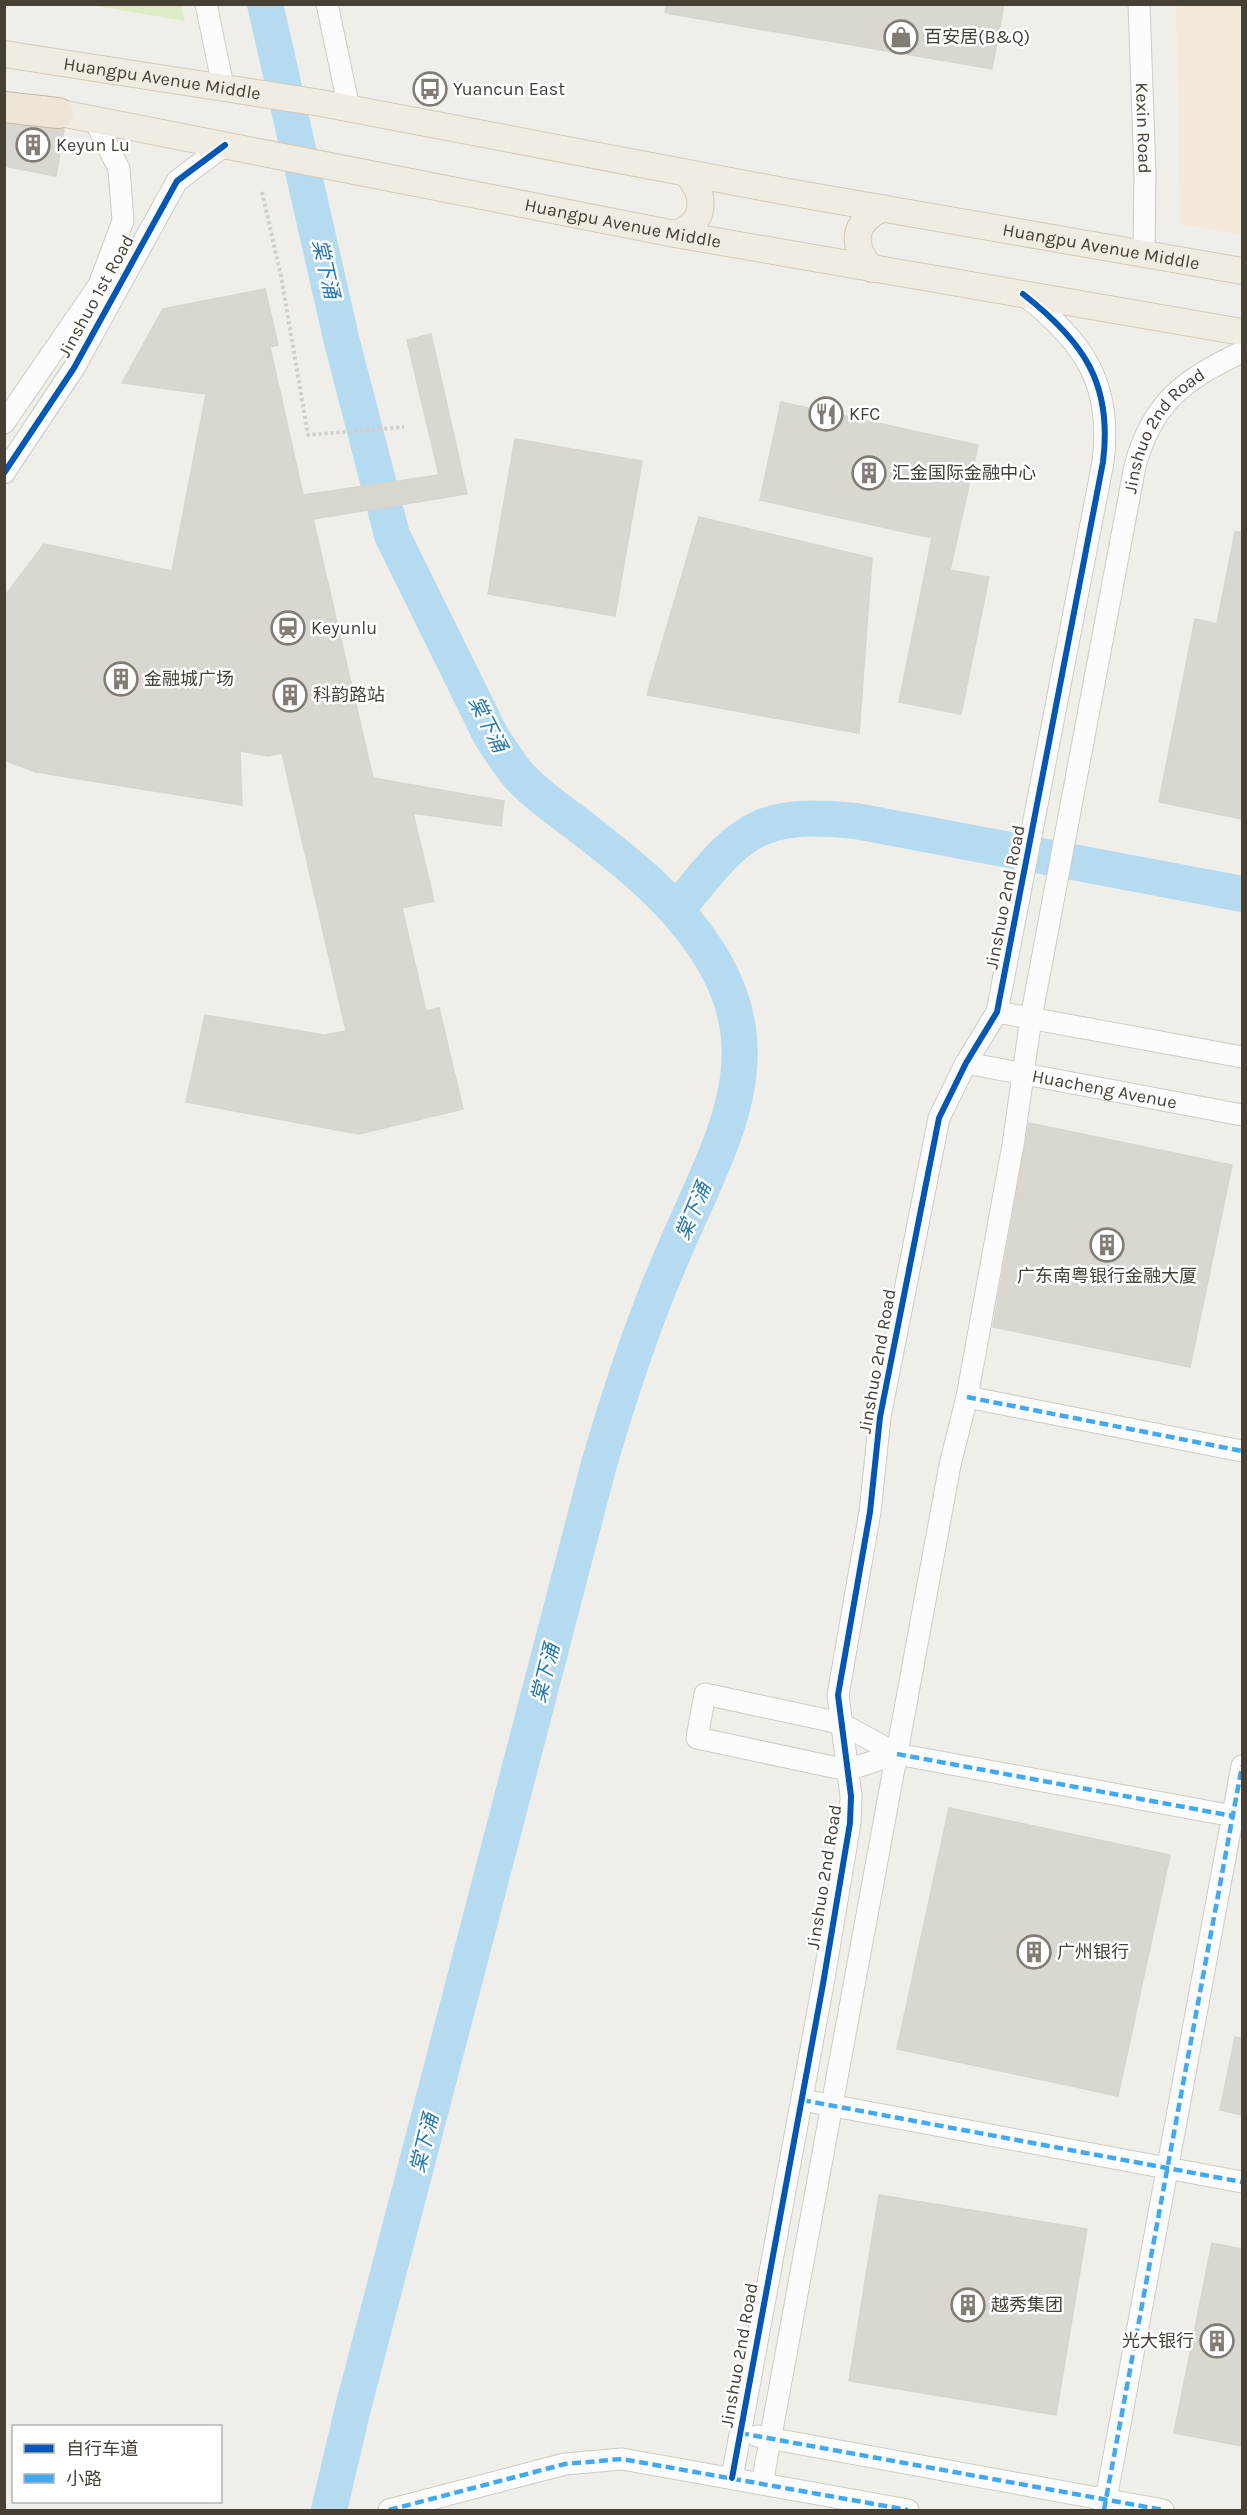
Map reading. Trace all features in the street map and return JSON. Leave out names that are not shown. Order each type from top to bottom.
[{"type":"highway","points":[[4,108],[58,112]]},
{"type":"main road","name":"Huangpu Avenue Middle","points":[[4,54],[321,103],[686,173],[1242,271]]},
{"type":"main road","name":"Huangpu Avenue Middle","points":[[4,102],[675,234],[1242,332]]},
{"type":"main road","points":[[675,234],[691,226],[701,208],[698,190],[686,173]]},
{"type":"main road","points":[[872,269],[860,253],[857,234],[866,218],[883,208]]},
{"type":"street","points":[[206,4],[234,88]]},
{"type":"street","points":[[327,4],[349,108]]},
{"type":"street","name":"Kexin Road","points":[[1139,4],[1145,175],[1144,254]]},
{"type":"street","name":"Jinshuo 1st Road","points":[[4,423],[99,285],[123,221],[118,169],[95,121]]},
{"type":"street","name":"Jinshuo 1st Road","points":[[4,472],[74,368],[177,182],[225,145]]},
{"type":"street","name":"Jinshuo 2nd Road","points":[[732,2478],[802,2100],[850,1823],[852,1804],[840,1723],[838,1684],[870,1512],[880,1417],[934,1134],[945,1103],[966,1063],[998,1012],[1101,474],[1106,433],[1104,407],[1087,361],[1068,335],[1047,313],[1023,294]]},
{"type":"street","name":"Jinshuo 2nd Road","points":[[762,2484],[950,1466],[967,1397],[1024,1074],[1031,1018],[1133,478],[1143,440],[1161,408],[1178,391],[1210,369],[1242,352]]},
{"type":"street","points":[[998,1012],[1242,1057]]},
{"type":"street","name":"Huacheng Avenue","points":[[966,1063],[1242,1115]]},
{"type":"street","points":[[967,1397],[1242,1451]]},
{"type":"street","points":[[897,1754],[848,1770],[697,1738],[705,1694],[840,1723],[897,1754],[1233,1816]]},
{"type":"street","points":[[1105,2505],[1242,1767]]},
{"type":"street","points":[[802,2100],[1242,2182]]},
{"type":"street","points":[[740,2433],[1105,2505],[1163,2511]]},
{"type":"street","points":[[389,2511],[565,2463],[600,2459],[642,2461],[908,2511]]},
{"type":"path","points":[[262,192],[281,276],[308,435],[404,427]]},
{"type":"shaded area","points":[[1176,5],[1242,5],[1242,235],[1180,224]]},
{"type":"green space","points":[[90,5],[181,5],[185,21]]},
{"type":"building","name":"百安居(B&Q)","points":[[666,4],[1004,4],[992,69],[665,13]]},
{"type":"building","name":"Keyun Lu","points":[[4,124],[64,129],[56,176],[4,166]]},
{"type":"building","name":"科韵路站","points":[[265,289],[278,345],[270,347],[303,495],[439,475],[407,340],[431,334],[467,494],[313,519],[373,778],[504,801],[501,826],[413,813],[434,901],[402,908],[426,1011],[439,1008],[463,1109],[359,1134],[186,1102],[205,1015],[324,1035],[346,1031],[282,753],[268,756],[240,751],[242,805],[36,772],[4,760],[4,597],[44,544],[172,571],[206,394],[122,383],[163,309]]},
{"type":"building","name":"汇金国际金融中心","points":[[781,402],[978,445],[950,570],[989,577],[961,714],[899,702],[932,538],[760,500]]},
{"type":"building","points":[[515,439],[642,461],[615,616],[488,594]]},
{"type":"building","points":[[699,517],[872,558],[859,733],[647,695]]},
{"type":"building","points":[[1235,532],[1242,532],[1242,819],[1159,802],[1195,619],[1217,624]]},
{"type":"building","name":"广东南粤银行金融大厦","points":[[1029,1123],[1232,1165],[1190,1367],[993,1327]]},
{"type":"building","name":"广州银行","points":[[949,1808],[1170,1855],[1118,2096],[897,2049]]},
{"type":"building","points":[[1235,2037],[1242,2038],[1242,2115],[1220,2110]]},
{"type":"building","name":"越秀集团","points":[[879,2195],[1087,2229],[1056,2415],[849,2381]]},
{"type":"building","name":"光大银行","points":[[1212,2243],[1242,2249],[1242,2446],[1174,2433]]},
{"type":"waterway","name":"棠下涌","points":[[265,4],[342,342],[392,535],[501,752],[520,777],[533,789],[631,867],[681,916],[714,962],[733,1005],[740,1047],[736,1088],[726,1129],[649,1312],[599,1464],[352,2412],[329,2510]]},
{"type":"waterway","points":[[676,910],[710,869],[738,841],[774,823],[801,819],[856,821],[1242,894]]},
{"type":"marked path","points":[[967,1397],[1242,1451]]},
{"type":"marked path","points":[[897,1754],[1233,1816]]},
{"type":"marked path","points":[[1104,2510],[1242,1766]]},
{"type":"marked path","points":[[802,2100],[1242,2182]]},
{"type":"marked path","points":[[740,2433],[1163,2510]]},
{"type":"marked path","points":[[389,2510],[565,2464],[622,2459],[908,2510]]},
{"type":"cycle path","points":[[4,473],[74,368],[177,181],[225,145]]},
{"type":"cycle path","points":[[732,2478],[823,1984],[850,1823],[851,1796],[838,1695],[870,1512],[880,1417],[939,1118],[966,1063],[997,1012],[1103,462],[1105,434],[1103,409],[1098,387],[1089,366],[1062,329],[1023,294]]},
{"type":"place","name":"百安居(B&Q)","points":[[901,37]]},
{"type":"place","name":"Yuancun East","points":[[430,89]]},
{"type":"place","name":"Keyun Lu","points":[[33,145]]},
{"type":"place","name":"KFC","points":[[826,414]]},
{"type":"place","name":"汇金国际金融中心","points":[[869,473]]},
{"type":"place","name":"Keyunlu","points":[[288,628]]},
{"type":"place","name":"金融城广场","points":[[121,679]]},
{"type":"place","name":"科韵路站","points":[[290,695]]},
{"type":"place","name":"广东南粤银行金融大厦","points":[[1107,1245]]},
{"type":"place","name":"广州银行","points":[[1034,1952]]},
{"type":"place","name":"越秀集团","points":[[968,2305]]},
{"type":"place","name":"光大银行","points":[[1217,2341]]}]
